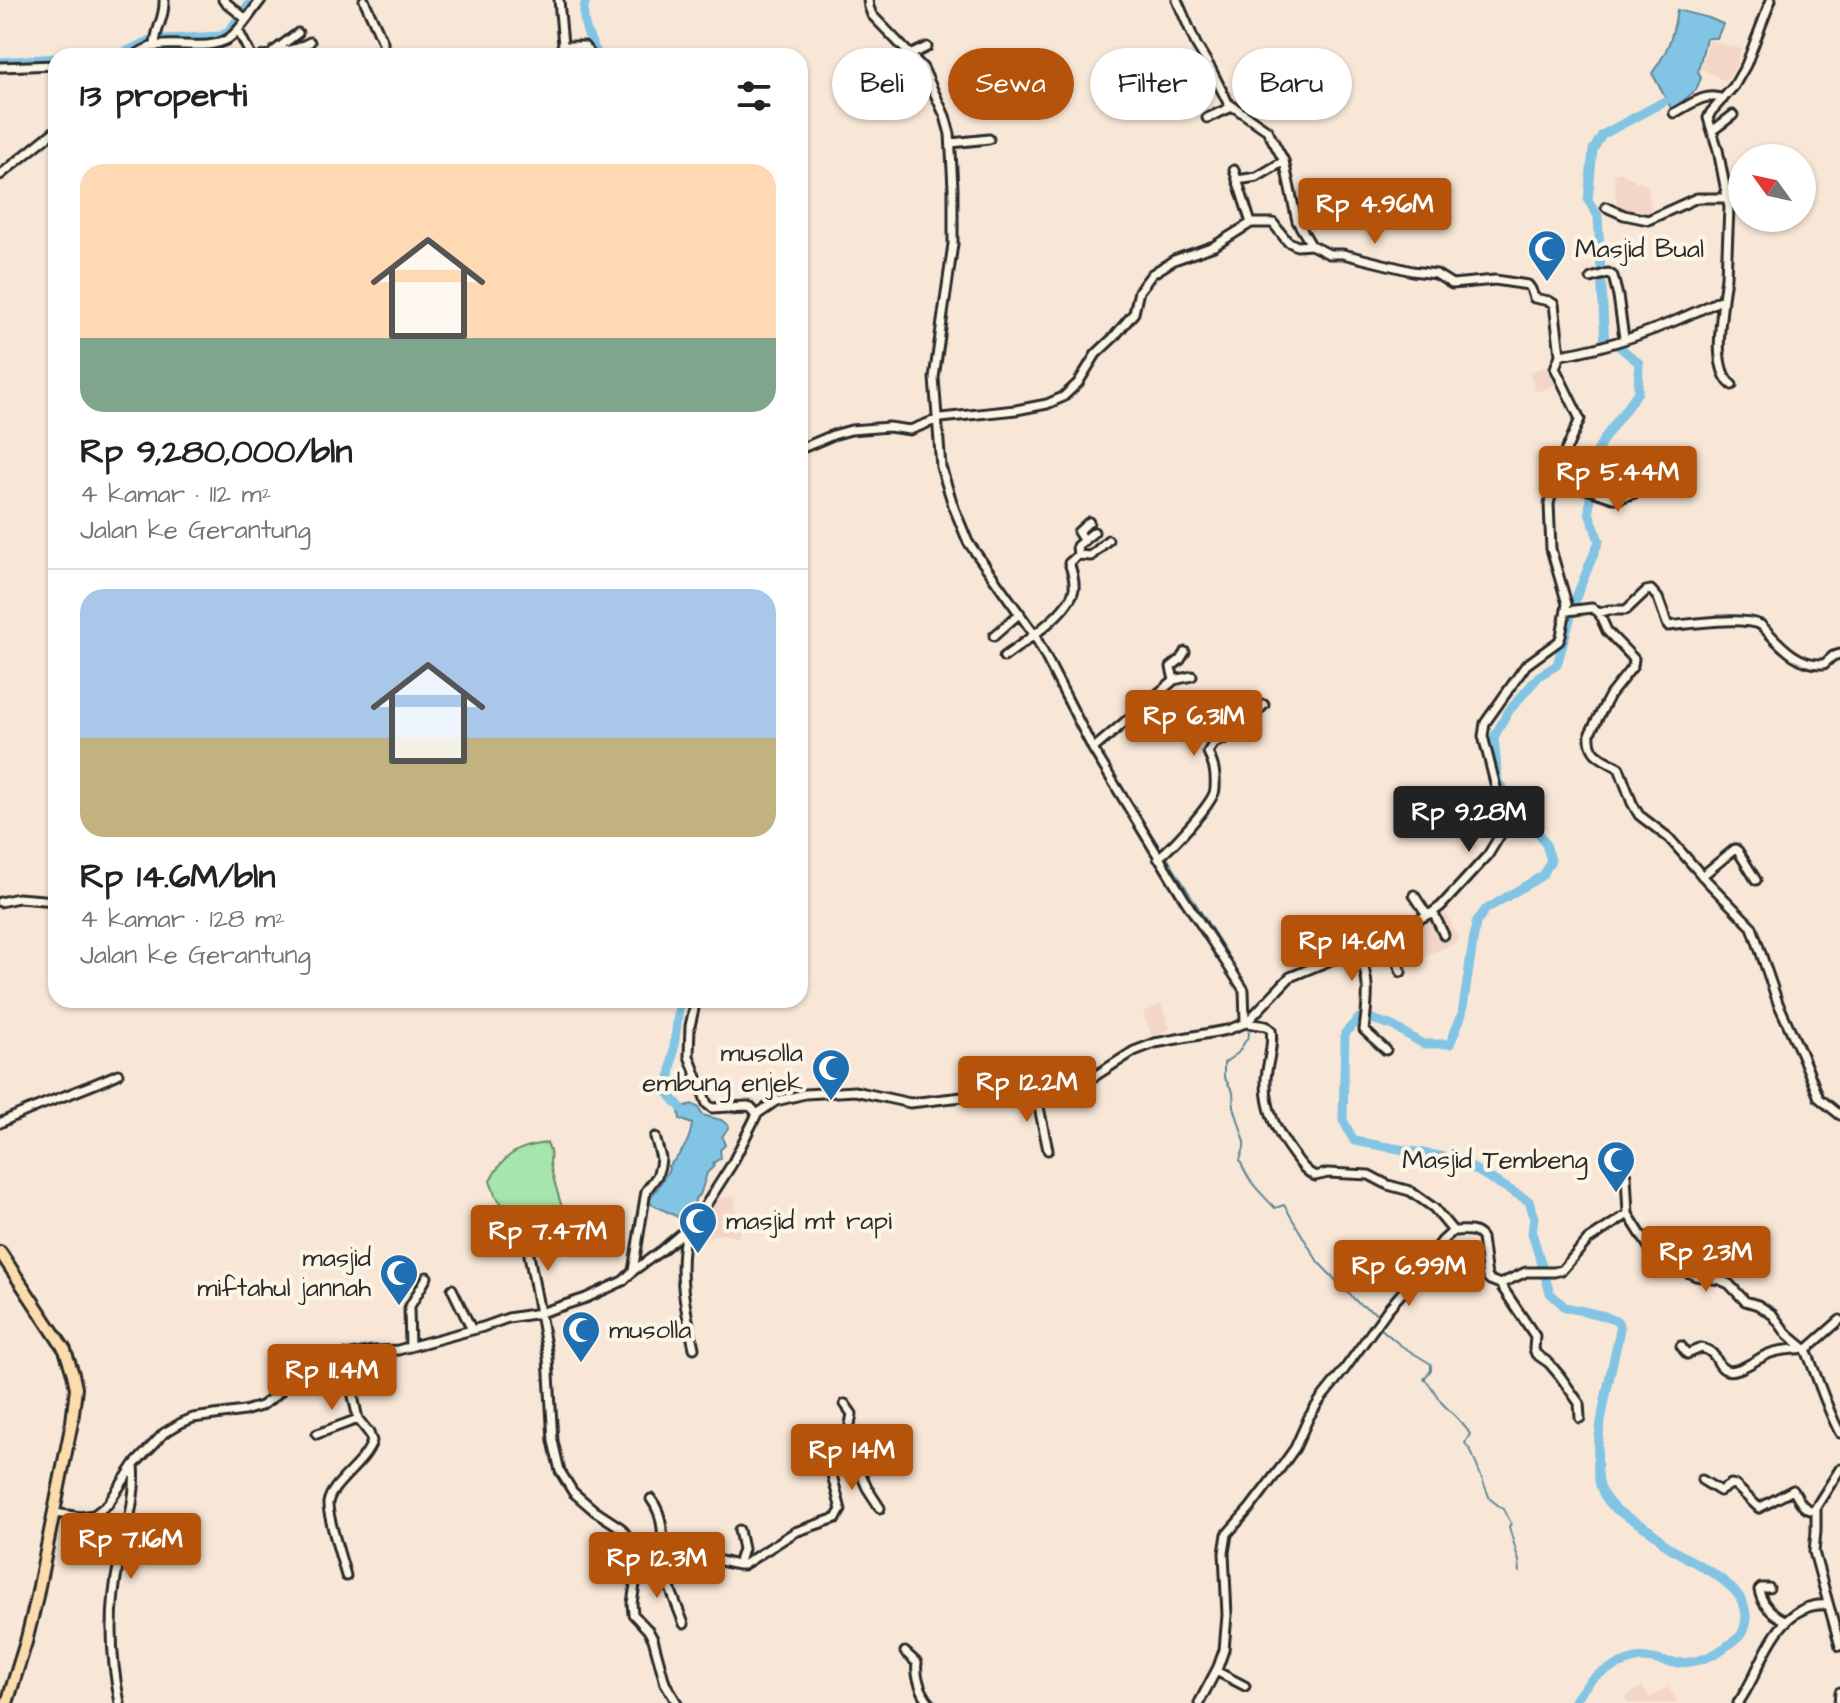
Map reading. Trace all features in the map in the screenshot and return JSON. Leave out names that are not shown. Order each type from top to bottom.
[{"type":"highway","points":[[0,1252],[65,1350],[73,1374],[75,1402],[55,1513],[29,1628],[7,1703]]},
{"type":"street","points":[[155,43],[164,14],[164,0]]},
{"type":"street","points":[[223,0],[243,17]]},
{"type":"street","points":[[147,48],[155,43],[216,44],[228,39],[238,30],[243,17],[261,0]]},
{"type":"street","points":[[364,0],[383,48]]},
{"type":"street","points":[[559,0],[562,46],[586,48]]},
{"type":"street","points":[[868,0],[872,15],[903,48]]},
{"type":"street","points":[[1177,0],[1196,44],[1232,107],[1216,114]]},
{"type":"street","points":[[1732,385],[1724,378],[1720,348],[1730,217],[1718,150],[1708,118],[1734,86],[1746,65],[1771,0]]},
{"type":"street","points":[[238,30],[247,48]]},
{"type":"street","points":[[279,48],[298,33]]},
{"type":"street","points":[[298,48],[310,42]]},
{"type":"street","points":[[0,67],[48,65]]},
{"type":"street","points":[[932,88],[945,116],[951,143],[953,244],[934,378],[941,467],[963,532],[1035,634],[1094,748],[1163,854],[1244,990],[1246,1023]]},
{"type":"street","points":[[1674,113],[1707,96],[1723,99]]},
{"type":"street","points":[[1712,131],[1733,115]]},
{"type":"street","points":[[1252,120],[1265,128],[1284,161],[1297,221],[1311,245]]},
{"type":"street","points":[[0,175],[48,136]]},
{"type":"street","points":[[951,143],[989,139]]},
{"type":"street","points":[[1237,180],[1257,177],[1284,161]]},
{"type":"street","points":[[1234,170],[1251,223]]},
{"type":"street","points":[[1606,207],[1648,220],[1697,198],[1727,198]]},
{"type":"street","points":[[55,1513],[88,1517],[101,1511],[134,1465],[164,1433],[193,1418],[261,1406],[307,1364],[344,1355],[410,1347],[512,1317],[540,1313],[615,1286],[697,1220],[732,1164],[757,1114],[776,1101],[805,1094],[855,1091],[910,1103],[984,1094],[1036,1093],[1074,1086],[1129,1053],[1155,1043],[1223,1032],[1246,1023],[1290,977],[1388,935],[1441,906],[1488,855],[1506,827],[1508,815],[1494,782],[1483,728],[1526,665],[1560,639],[1569,611],[1551,549],[1549,504],[1554,478],[1580,419],[1555,368],[1560,355],[1554,304],[1534,298],[1528,285],[1495,280],[1452,284],[1436,274],[1343,254],[1329,254],[1311,245],[1297,246],[1270,222],[1251,223],[1210,248],[1165,264],[1147,278],[1139,291],[1133,314],[1094,356],[1078,383],[1063,397],[1025,409],[938,419],[910,430],[882,427],[845,431],[808,446]]},
{"type":"street","points":[[1591,278],[1608,273],[1613,276],[1624,338]]},
{"type":"street","points":[[1560,355],[1647,332],[1723,299]]},
{"type":"street","points":[[1554,478],[1620,498],[1681,477]]},
{"type":"street","points":[[1084,541],[1078,532],[1089,522]]},
{"type":"street","points":[[1078,555],[1077,548],[1094,532]]},
{"type":"street","points":[[1078,555],[1091,557],[1108,540]]},
{"type":"street","points":[[1004,657],[1043,628],[1072,596],[1074,584],[1069,563],[1078,555]]},
{"type":"street","points":[[1569,611],[1626,610],[1651,590],[1658,598],[1668,626],[1756,622],[1804,662],[1824,664],[1840,654]]},
{"type":"street","points":[[1593,610],[1634,662],[1604,706],[1590,736],[1592,749],[1619,768],[1637,813],[1669,838],[1752,927],[1778,1003],[1819,1098],[1840,1115]]},
{"type":"street","points":[[994,636],[1020,613]]},
{"type":"street","points":[[1174,680],[1171,667],[1185,652]]},
{"type":"street","points":[[1094,748],[1174,680],[1192,676]]},
{"type":"street","points":[[1163,854],[1214,793],[1216,770],[1209,749],[1238,729],[1264,705]]},
{"type":"street","points":[[1702,876],[1735,849],[1756,880]]},
{"type":"street","points":[[1414,895],[1444,935]]},
{"type":"street","points":[[0,902],[13,898],[48,900]]},
{"type":"street","points":[[1388,935],[1401,972]]},
{"type":"street","points":[[1357,949],[1367,976],[1364,1030],[1386,1050]]},
{"type":"street","points":[[694,1008],[689,1056],[707,1104],[712,1108],[747,1106],[757,1114]]},
{"type":"street","points":[[1246,1023],[1266,1026],[1271,1030],[1266,1078],[1268,1107],[1279,1133],[1306,1170],[1315,1176],[1336,1173],[1369,1175],[1388,1185],[1410,1191],[1434,1208],[1453,1231]]},
{"type":"street","points":[[0,1123],[118,1074]]},
{"type":"street","points":[[1036,1093],[1048,1150]]},
{"type":"street","points":[[633,1271],[646,1191],[660,1166],[655,1137]]},
{"type":"street","points":[[1607,1160],[1614,1173],[1626,1175],[1628,1214],[1655,1257],[1696,1276],[1729,1284],[1745,1301],[1773,1315],[1787,1334],[1805,1349],[1840,1433]]},
{"type":"street","points":[[1500,1284],[1526,1272],[1562,1270],[1594,1235],[1628,1214]]},
{"type":"street","points":[[687,1229],[682,1251],[681,1281],[694,1348]]},
{"type":"street","points":[[1199,1703],[1224,1650],[1227,1626],[1224,1553],[1227,1534],[1295,1448],[1320,1400],[1442,1241],[1453,1231],[1480,1234],[1487,1277],[1500,1284],[1535,1336],[1533,1346],[1536,1354],[1549,1363],[1579,1403],[1580,1418]]},
{"type":"street","points":[[526,1239],[547,1349],[553,1441],[560,1471],[573,1492],[625,1532],[637,1567],[633,1614],[653,1639],[665,1683],[677,1703]]},
{"type":"street","points":[[410,1347],[409,1308],[427,1277]]},
{"type":"street","points":[[452,1289],[472,1330]]},
{"type":"street","points":[[1681,1346],[1687,1354],[1701,1348],[1709,1350],[1728,1370],[1743,1367],[1774,1351],[1805,1349],[1840,1320]]},
{"type":"street","points":[[344,1355],[358,1419],[369,1433],[371,1445],[334,1490],[328,1503],[346,1576]]},
{"type":"street","points":[[845,1404],[852,1414],[848,1435],[867,1488],[880,1508]]},
{"type":"street","points":[[317,1434],[358,1419]]},
{"type":"street","points":[[637,1579],[664,1572],[674,1575],[705,1561],[743,1565],[795,1532],[839,1516],[841,1510],[832,1469],[836,1464],[867,1455],[877,1459]]},
{"type":"street","points":[[120,1703],[113,1668],[111,1621],[118,1565],[132,1505],[134,1465]]},
{"type":"street","points":[[1840,1469],[1818,1502],[1815,1557],[1828,1605],[1837,1624],[1840,1646]]},
{"type":"street","points":[[1702,1480],[1720,1491],[1731,1484],[1735,1485],[1759,1508],[1793,1490],[1806,1508],[1816,1510]]},
{"type":"street","points":[[651,1499],[662,1523],[664,1572],[684,1624]]},
{"type":"street","points":[[738,1565],[743,1549],[739,1530]]},
{"type":"street","points":[[1769,1588],[1761,1588],[1759,1595],[1773,1615],[1787,1621]]},
{"type":"street","points":[[1738,1703],[1752,1682],[1769,1643],[1787,1621],[1806,1607],[1828,1605]]},
{"type":"street","points":[[905,1652],[917,1663],[916,1672],[922,1691],[930,1703]]},
{"type":"street","points":[[1216,1671],[1245,1686]]},
{"type":"street","points":[[1839,1703],[1840,1692]]},
{"type":"shaded area","points":[[1709,40],[1741,49],[1726,82],[1701,68]]},
{"type":"shaded area","points":[[1622,172],[1635,179],[1635,183],[1648,186],[1653,220],[1617,209],[1614,174]]},
{"type":"shaded area","points":[[1548,366],[1556,385],[1536,392],[1529,372]]},
{"type":"shaded area","points":[[1445,910],[1459,941],[1402,967],[1388,937]]},
{"type":"shaded area","points":[[1161,1005],[1170,1029],[1152,1037],[1143,1012]]},
{"type":"shaded area","points":[[734,1196],[737,1217],[743,1221],[738,1238],[725,1234],[689,1240],[713,1199]]},
{"type":"shaded area","points":[[1642,1686],[1650,1698],[1668,1687],[1678,1703],[1628,1703],[1625,1698]]},
{"type":"green space","points":[[547,1143],[564,1212],[560,1228],[554,1235],[526,1237],[513,1232],[506,1209],[495,1195],[490,1181],[512,1153]]},
{"type":"water","points":[[1677,10],[1723,24],[1717,38],[1706,38],[1698,71],[1701,78],[1696,90],[1672,110],[1652,73],[1669,43]]},
{"type":"water","points":[[692,1104],[699,1108],[702,1115],[721,1120],[729,1126],[722,1137],[725,1145],[720,1150],[721,1158],[713,1163],[714,1166],[707,1173],[700,1195],[696,1197],[690,1223],[648,1200],[687,1142],[692,1124],[680,1119],[679,1112]]},
{"type":"waterway","points":[[133,48],[150,40],[221,36],[229,31],[252,0]]},
{"type":"waterway","points":[[586,0],[584,22],[595,48]]},
{"type":"waterway","points":[[872,9],[884,22]]},
{"type":"waterway","points":[[0,62],[48,59]]},
{"type":"waterway","points":[[1573,1703],[1592,1679],[1623,1663],[1642,1658],[1689,1662],[1717,1652],[1742,1633],[1746,1617],[1743,1603],[1722,1580],[1618,1511],[1602,1491],[1598,1475],[1599,1434],[1620,1329],[1618,1322],[1565,1307],[1550,1293],[1532,1233],[1534,1217],[1529,1201],[1457,1159],[1354,1141],[1343,1120],[1345,1033],[1359,1018],[1366,1017],[1393,1026],[1423,1044],[1450,1044],[1462,1014],[1476,923],[1485,910],[1543,875],[1551,860],[1538,831],[1498,782],[1494,737],[1508,712],[1539,676],[1557,665],[1577,595],[1599,541],[1589,512],[1592,462],[1603,440],[1638,392],[1639,363],[1616,344],[1605,345],[1598,216],[1588,200],[1593,150],[1602,135],[1665,101]]},
{"type":"waterway","points":[[1018,606],[1037,628]]},
{"type":"waterway","points":[[1040,634],[1070,697]]},
{"type":"waterway","points":[[1143,824],[1162,851]]},
{"type":"waterway","points":[[1166,856],[1246,987]]},
{"type":"waterway","points":[[679,1008],[668,1093],[682,1109]]},
{"type":"waterway","points":[[1248,1025],[1249,1035],[1238,1053],[1224,1063],[1224,1077],[1233,1092],[1234,1107],[1244,1139],[1240,1160],[1243,1168],[1254,1186],[1275,1208],[1284,1205],[1318,1262],[1359,1304],[1380,1315]]},
{"type":"waterway","points":[[1379,1327],[1400,1345],[1431,1364],[1431,1370],[1424,1379],[1470,1434],[1465,1443],[1490,1499],[1503,1509],[1511,1523],[1509,1527],[1520,1572]]},
{"type":"place","name":"Masjid Bual","points":[[1547,283]]},
{"type":"place","name":"musolla embung enjek","points":[[831,1102]]},
{"type":"place","name":"Masjid Tembeng","points":[[1616,1194]]},
{"type":"place","name":"masjid mt rapi","points":[[698,1255]]},
{"type":"place","name":"masjid miftahul jannah","points":[[399,1307]]},
{"type":"place","name":"musolla","points":[[581,1364]]}]
